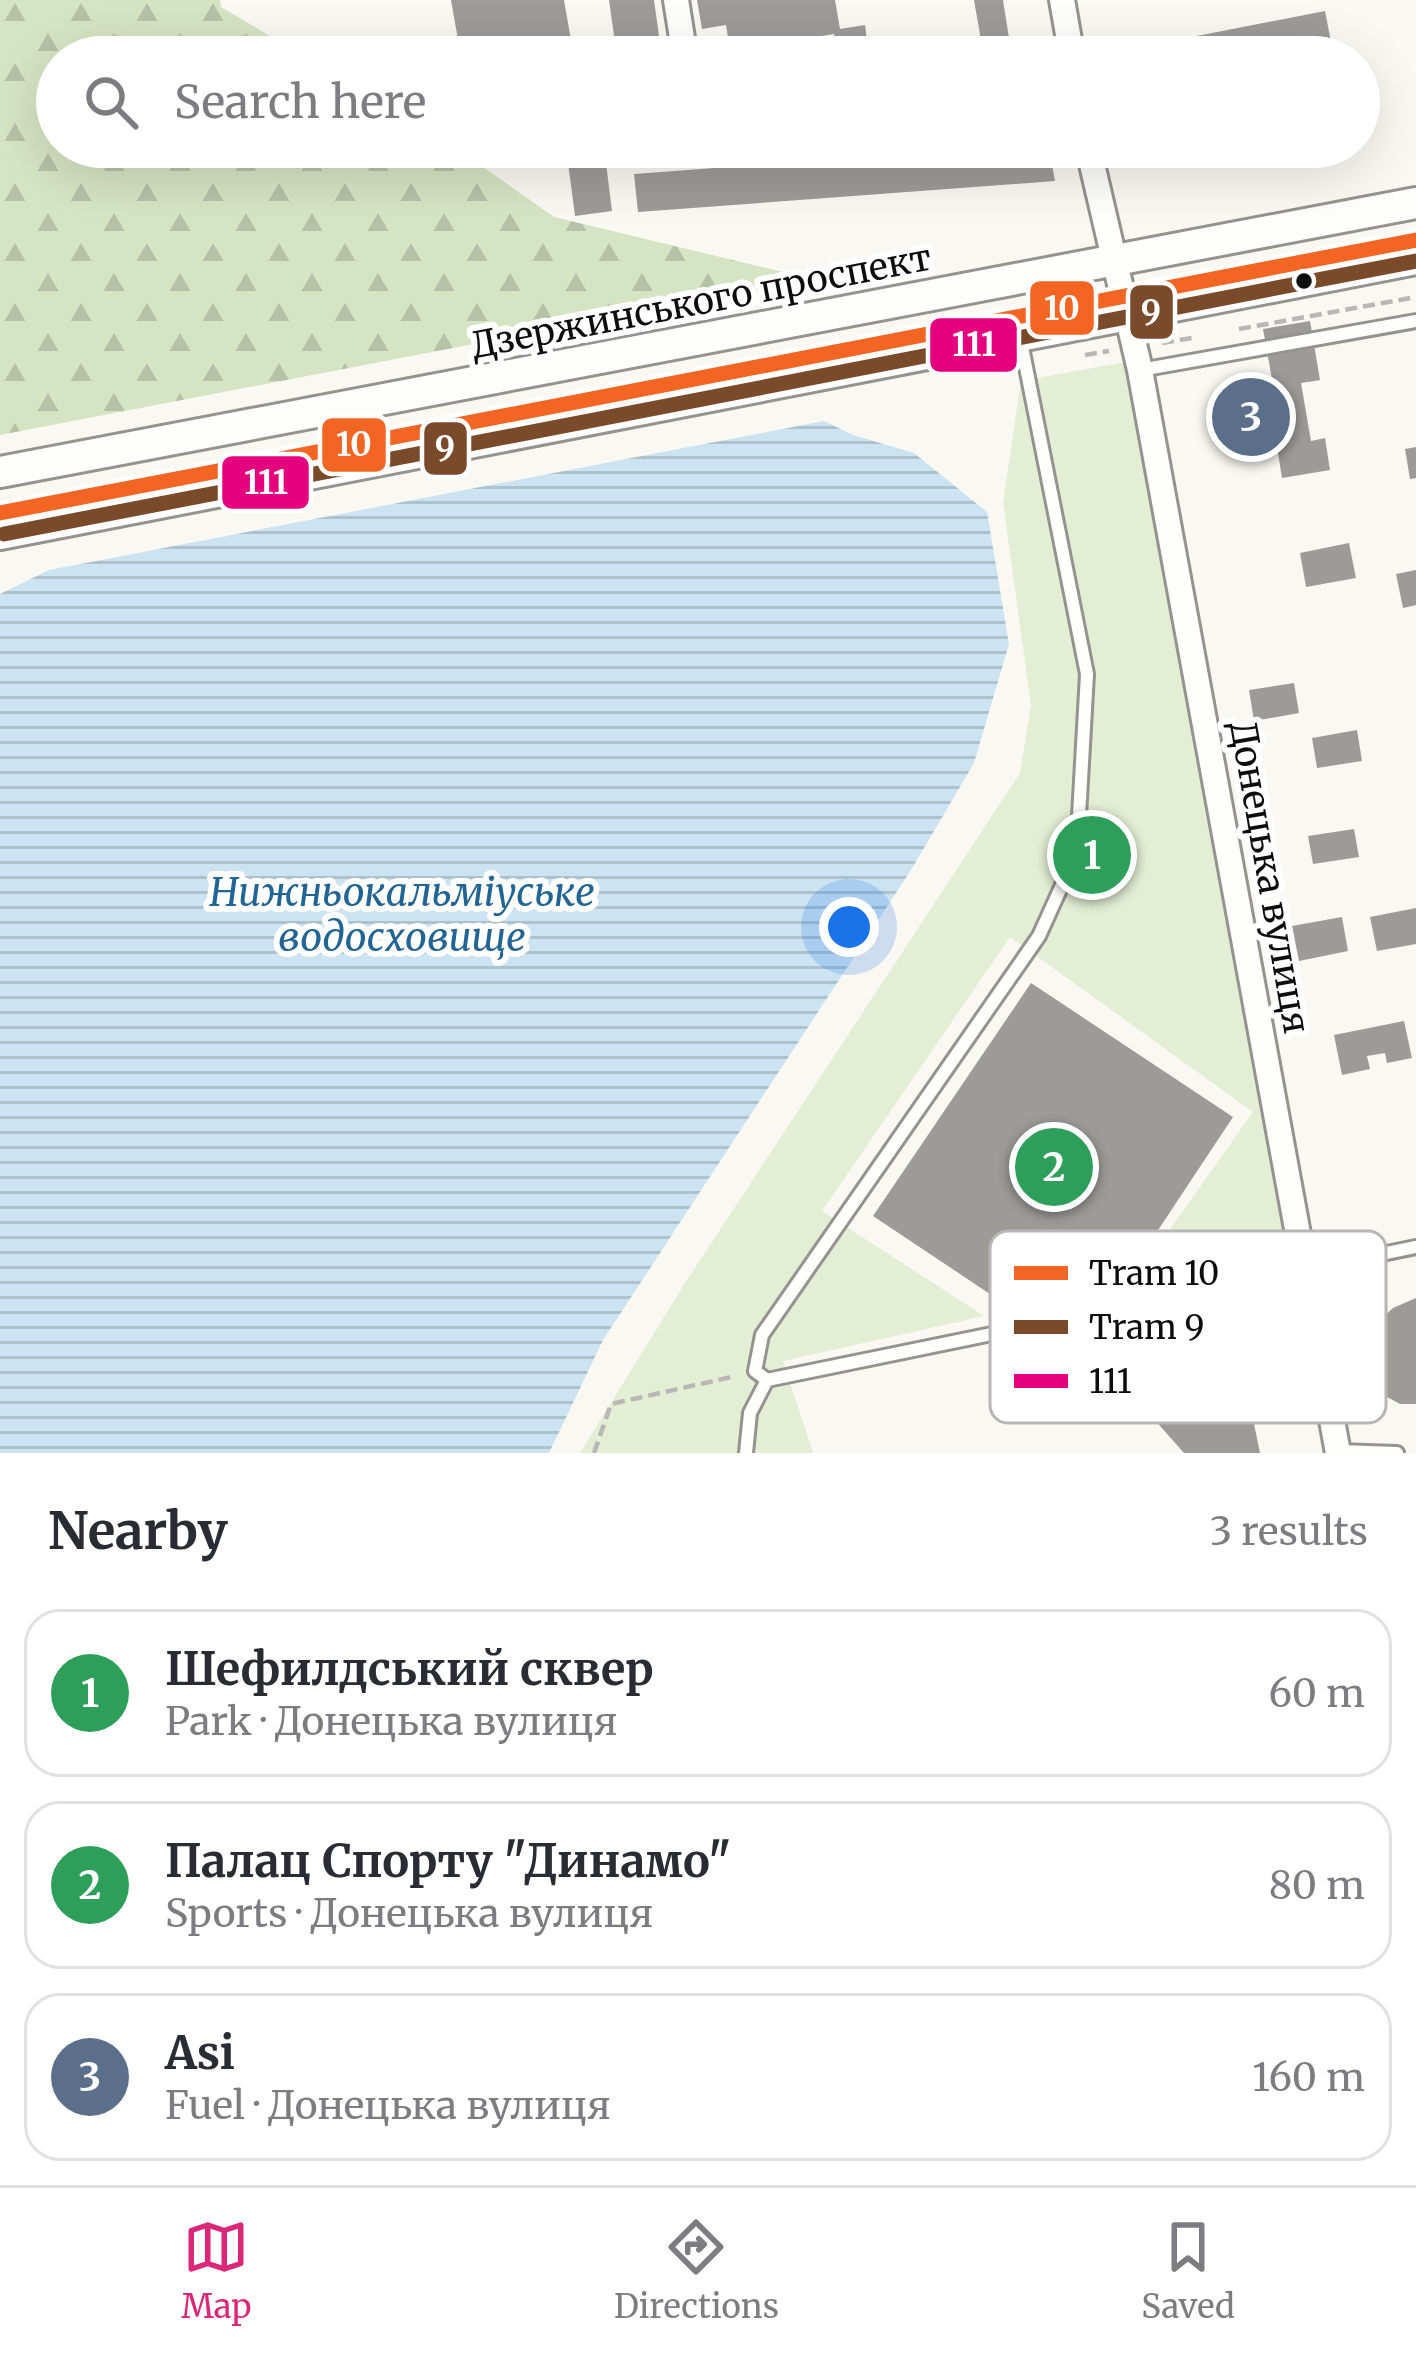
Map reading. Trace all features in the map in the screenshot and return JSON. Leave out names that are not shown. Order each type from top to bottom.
[{"type":"street","points":[[676,0],[682,36]]},
{"type":"street","points":[[1062,0],[1068,36]]},
{"type":"street","name":"Донецька вулиця","points":[[1093,168],[1140,370],[1298,1231]]},
{"type":"street","name":"Дзержинського проспект","points":[[0,472],[1416,203]]},
{"type":"street","points":[[0,534],[1416,259]]},
{"type":"lane","points":[[1140,370],[1416,321]]},
{"type":"lane","points":[[746,1453],[750,1413],[761,1376],[762,1335],[1040,936],[1077,852],[1087,674],[1020,336]]},
{"type":"lane","points":[[1386,1253],[1416,1247]]},
{"type":"lane","points":[[761,1376],[990,1331]]},
{"type":"lane","points":[[1337,1452],[1397,1453]]},
{"type":"path","points":[[594,1453],[611,1404],[761,1376]]},
{"type":"green space","points":[[0,0],[220,0],[221,7],[270,36],[36,36],[36,168],[485,168],[554,217],[812,279],[0,435]]},
{"type":"green space","points":[[1125,362],[1288,1231],[1169,1231],[1253,1112],[1010,937],[822,1211],[984,1316],[783,1361],[813,1453],[580,1453],[685,1283],[1020,773],[1031,706],[1003,502],[1021,381]]},
{"type":"water","name":"Нижньокальміуське водосховище","points":[[824,421],[914,453],[987,512],[1009,644],[974,763],[911,870],[603,1340],[549,1453],[0,1453],[0,594],[49,570]]},
{"type":"building","points":[[451,0],[564,0],[570,36],[457,36]]},
{"type":"building","points":[[609,0],[654,0],[659,36],[614,36]]},
{"type":"building","points":[[697,0],[835,0],[840,29],[865,25],[867,36],[728,36],[726,25],[702,29]]},
{"type":"building","points":[[974,0],[1003,0],[1009,36],[980,36]]},
{"type":"building","points":[[1325,11],[1330,36],[1197,36]]},
{"type":"building","points":[[569,168],[607,168],[612,211],[575,216]]},
{"type":"building","points":[[715,168],[1053,168],[1055,181],[638,212],[634,174]]},
{"type":"building","points":[[1310,321],[1320,380],[1301,383],[1311,441],[1325,438],[1330,470],[1282,478],[1277,447],[1284,446],[1263,329]]},
{"type":"building","points":[[1416,447],[1416,478],[1410,479],[1405,449]]},
{"type":"building","points":[[1349,543],[1356,578],[1306,587],[1300,553]]},
{"type":"building","points":[[1416,570],[1416,605],[1403,608],[1396,574]]},
{"type":"building","points":[[1294,683],[1299,713],[1254,721],[1249,690]]},
{"type":"building","points":[[1357,730],[1362,761],[1317,768],[1312,738]]},
{"type":"building","points":[[1354,829],[1359,857],[1313,864],[1308,836]]},
{"type":"building","points":[[1416,908],[1416,944],[1377,951],[1370,917]]},
{"type":"building","points":[[1342,917],[1348,951],[1299,961],[1292,926]]},
{"type":"building","points":[[1031,983],[1233,1117],[1157,1231],[990,1231],[990,1294],[873,1216]]},
{"type":"building","points":[[1404,1021],[1412,1058],[1387,1063],[1385,1053],[1367,1056],[1370,1069],[1342,1075],[1334,1035]]},
{"type":"building","points":[[1416,1298],[1416,1404],[1400,1404],[1386,1396],[1386,1314]]},
{"type":"building","points":[[1157,1423],[1254,1423],[1260,1453],[1184,1453]]},
{"type":"tram line","name":"10","points":[[0,513],[1416,240]]},
{"type":"tram line","name":"9","points":[[4,534],[1416,261]]},
{"type":"transit line","name":"111","points":[[0,534],[1416,259]]},
{"type":"place","name":"Asi","points":[[1251,417]]},
{"type":"place","name":"Шефилдський сквер","points":[[1092,855]]},
{"type":"place","name":"Палац Спорту \"Динамо\"","points":[[1054,1167]]}]
